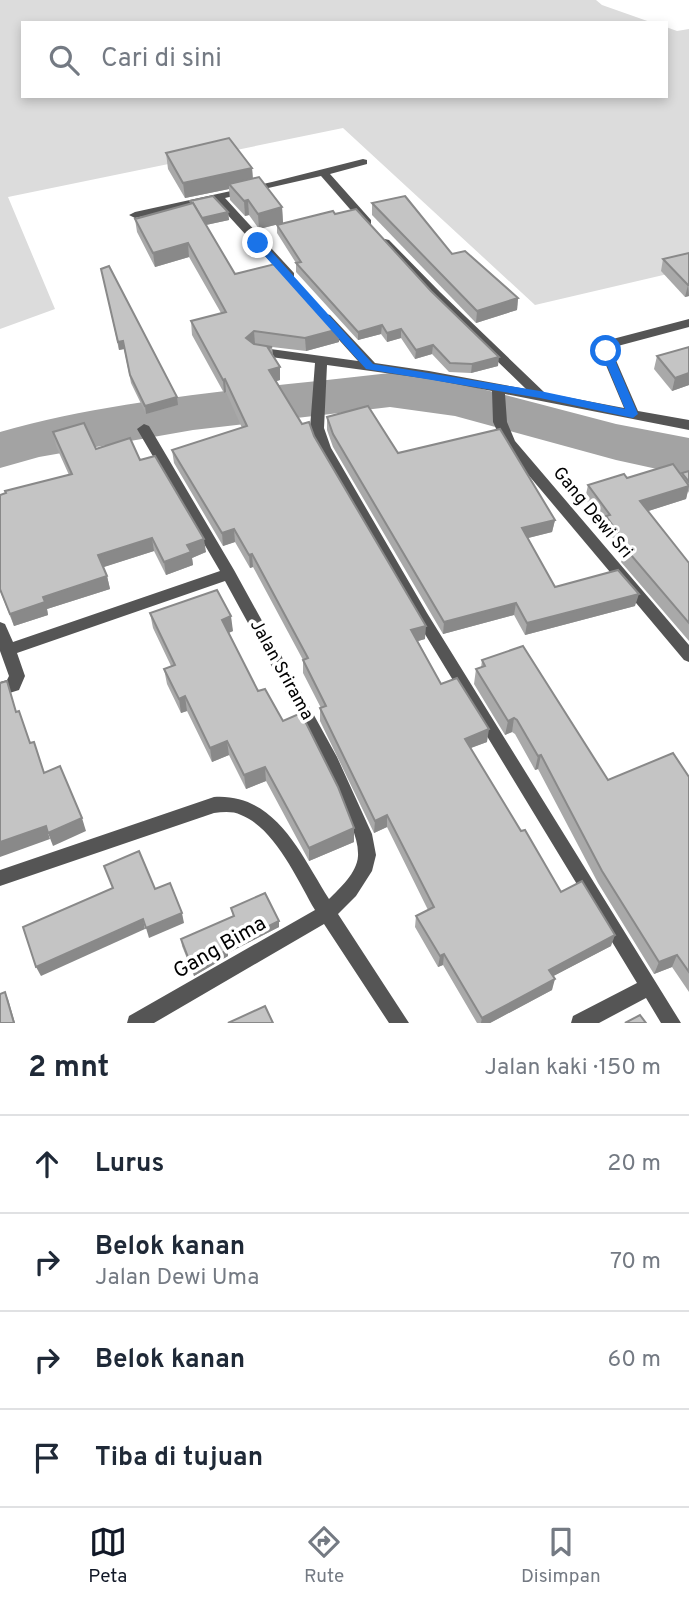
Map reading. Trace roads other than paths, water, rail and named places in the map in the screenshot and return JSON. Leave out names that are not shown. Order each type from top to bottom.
[{"type":"street","points":[[135,215],[219,198],[363,162]]},
{"type":"street","points":[[324,173],[436,295],[540,395]]},
{"type":"street","points":[[219,198],[303,291]]},
{"type":"street","points":[[320,310],[370,366]]},
{"type":"street","points":[[633,414],[606,351],[610,344],[689,323]]},
{"type":"street","points":[[254,351],[321,362],[370,366],[497,394],[540,395],[689,425]]},
{"type":"street","points":[[321,362],[317,428],[324,448],[422,617],[672,1023]]},
{"type":"street","name":"Gang Dewi Sri","points":[[497,394],[500,422],[509,443],[562,509],[689,656]]},
{"type":"street","name":"Jalan Srirama","points":[[144,429],[229,575],[331,762],[363,834],[368,855],[363,871],[350,890],[327,913]]},
{"type":"street","points":[[8,650],[229,575]]},
{"type":"street","points":[[0,628],[18,676],[13,685],[0,690]]},
{"type":"street","points":[[0,878],[214,805],[230,803],[245,807],[262,819],[285,843],[327,913],[400,1023]]},
{"type":"street","name":"Gang Bima","points":[[136,1023],[327,913]]},
{"type":"street","points":[[580,1023],[648,988]]},
{"type":"waterway","points":[[0,450],[38,439],[193,413],[390,390],[455,399],[616,442],[689,457]]}]
